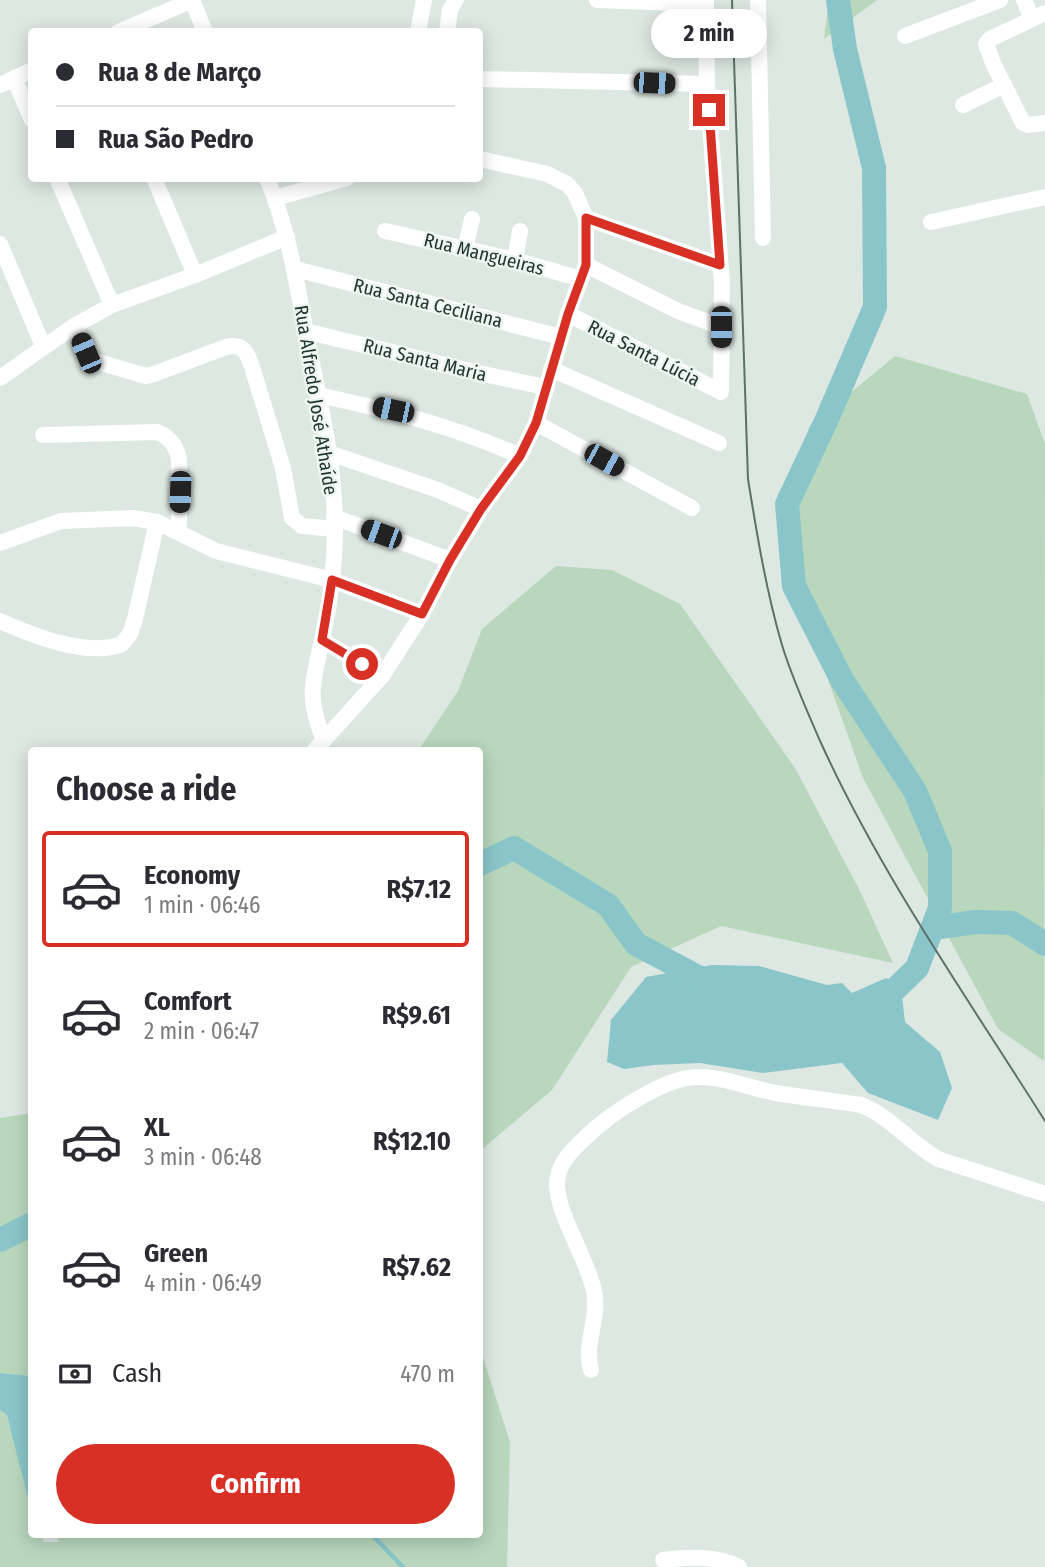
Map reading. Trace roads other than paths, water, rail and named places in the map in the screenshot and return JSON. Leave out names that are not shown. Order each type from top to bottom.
[{"type":"street","points":[[127,28],[192,0],[203,28]]},
{"type":"street","points":[[419,28],[424,0]]},
{"type":"street","points":[[597,0],[706,2],[707,84],[720,265],[721,327]]},
{"type":"street","points":[[758,0],[763,238]]},
{"type":"street","points":[[905,36],[1000,0]]},
{"type":"street","points":[[1024,0],[1038,16],[987,41],[989,53],[1023,123],[1040,124]]},
{"type":"street","points":[[448,28],[453,2]]},
{"type":"street","points":[[28,72],[7,81],[28,114]]},
{"type":"street","points":[[483,79],[707,84]]},
{"type":"street","points":[[963,105],[1004,85]]},
{"type":"street","points":[[318,745],[382,676],[422,614],[481,509],[520,456],[536,423],[568,314],[584,272],[586,218],[575,193],[567,184],[547,174],[483,160]]},
{"type":"street","points":[[59,182],[111,305]]},
{"type":"street","points":[[156,182],[195,275]]},
{"type":"street","name":"Rua Alfredo José Athaíde","points":[[269,182],[286,232],[295,269],[329,453],[335,523],[332,580],[312,682],[318,745]]},
{"type":"street","points":[[275,198],[332,182]]},
{"type":"street","points":[[931,222],[1045,197]]},
{"type":"street","points":[[586,218],[720,265]]},
{"type":"street","points":[[465,249],[472,219]]},
{"type":"street","name":"Rua Mangueiras","points":[[385,231],[515,260],[584,272],[721,327]]},
{"type":"street","points":[[515,260],[520,231]]},
{"type":"street","points":[[0,378],[43,346],[111,305],[195,275],[286,232]]},
{"type":"street","points":[[0,244],[43,346]]},
{"type":"street","name":"Rua Santa Ceciliana","points":[[295,269],[561,337]]},
{"type":"street","name":"Rua Santa Lúcia","points":[[568,314],[721,392],[721,327]]},
{"type":"street","points":[[74,326],[86,353],[97,363],[146,376],[226,346],[242,347],[252,367],[283,468],[292,518],[302,526],[335,523],[450,560]]},
{"type":"street","name":"Rua Santa Maria","points":[[305,331],[545,387]]},
{"type":"street","points":[[551,369],[719,443]]},
{"type":"street","points":[[318,395],[428,420],[480,438],[520,456]]},
{"type":"street","points":[[536,423],[692,508]]},
{"type":"street","points":[[43,435],[156,432],[166,436],[176,448],[179,458],[179,531]]},
{"type":"street","points":[[329,453],[438,490],[481,509]]},
{"type":"street","points":[[0,543],[61,521],[118,517],[157,523],[179,531],[216,551],[332,580],[422,614]]},
{"type":"street","points":[[0,621],[34,636],[76,646],[102,648],[122,644],[130,634],[135,619],[157,523]]},
{"type":"street","points":[[322,640],[382,676]]},
{"type":"street","points":[[591,1370],[588,1358],[594,1319],[594,1292],[561,1205],[557,1186],[558,1174],[564,1161],[593,1130],[649,1093],[676,1081],[700,1077],[773,1092],[860,1105],[881,1115],[938,1159],[1045,1194]]},
{"type":"street","points":[[663,1560],[710,1559],[739,1567]]},
{"type":"water","points":[[712,965],[759,966],[827,985],[842,983],[852,993],[886,978],[908,988],[902,996],[905,1022],[940,1052],[952,1088],[938,1120],[868,1093],[842,1063],[763,1073],[700,1063],[624,1069],[607,1062],[611,1020],[646,977]]},
{"type":"water","points":[[0,1373],[28,1376],[28,1498],[7,1415],[0,1410]]},
{"type":"waterway","points":[[838,0],[845,49],[874,168],[875,307],[787,504],[794,586],[842,680],[915,791],[940,851],[940,908],[917,968],[883,1001],[873,1002]]},
{"type":"waterway","points":[[483,863],[514,848],[608,905],[636,944],[698,977],[714,981]]},
{"type":"waterway","points":[[933,928],[976,922],[1012,923],[1045,944]]},
{"type":"waterway","points":[[0,1240],[28,1226]]},
{"type":"waterway","points":[[375,1538],[403,1567]]},
{"type":"tram line","points":[[732,0],[748,479],[758,542],[776,624],[795,682],[845,793],[898,889],[1045,1121]]}]
